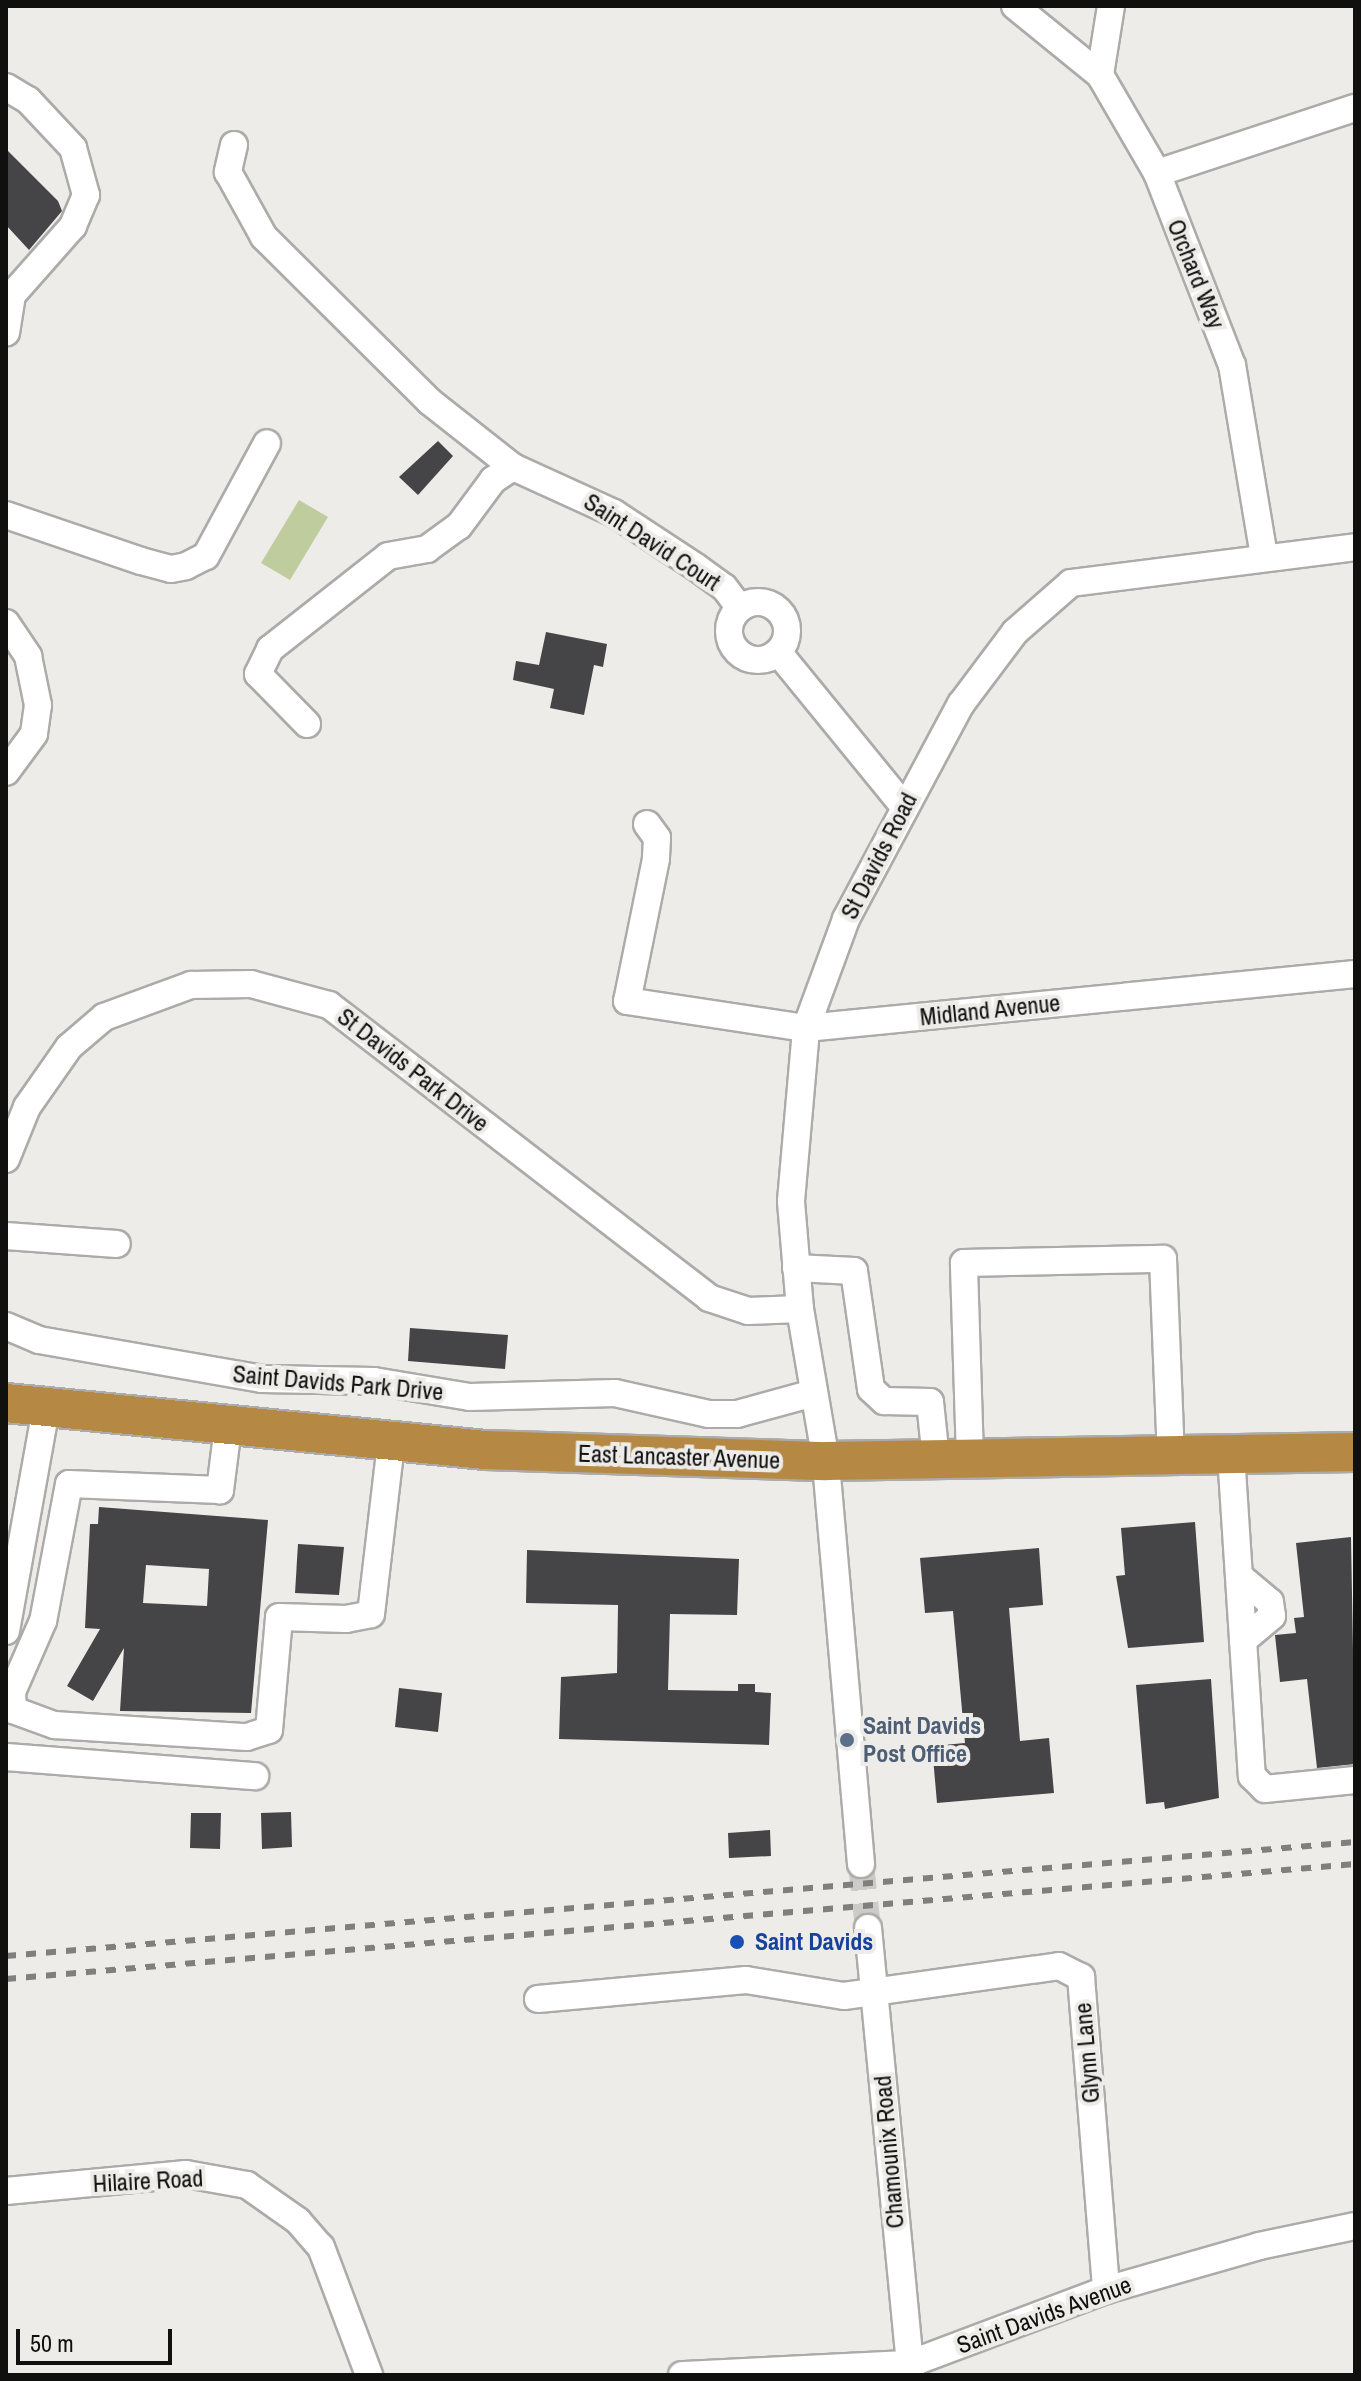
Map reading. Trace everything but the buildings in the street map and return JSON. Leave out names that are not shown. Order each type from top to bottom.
[{"type":"highway","name":"East Lancaster Avenue","points":[[6,1403],[391,1443],[826,1461],[1355,1452]]},
{"type":"street","points":[[1015,6],[1100,75]]},
{"type":"street","points":[[1100,75],[1111,6]]},
{"type":"street","name":"Orchard Way","points":[[1100,75],[1157,173],[1232,365],[1264,556]]},
{"type":"street","points":[[6,87],[28,100],[73,148],[86,195],[73,226],[12,295],[6,333]]},
{"type":"street","points":[[1157,173],[1355,108]]},
{"type":"street","name":"Saint David Court","points":[[234,145],[228,172],[264,237],[429,401],[513,467],[614,513],[724,587],[740,608]]},
{"type":"street","points":[[6,515],[141,561],[171,569],[186,566],[206,556],[267,443]]},
{"type":"street","points":[[307,724],[258,674],[270,649],[388,556],[427,549],[459,526],[493,480],[513,467]]},
{"type":"street","name":"St Davids Road","points":[[826,1461],[800,1309],[791,1201],[806,1028],[846,919],[903,805],[961,704],[1015,632],[1071,583],[1264,556],[1355,547]]},
{"type":"street","name":"Saint David Court","points":[[761,602],[778,611],[787,631],[778,652],[760,660],[736,651],[729,628],[740,608],[761,602]]},
{"type":"street","points":[[6,623],[28,656],[38,705],[34,734],[6,772]]},
{"type":"street","points":[[778,652],[903,805]]},
{"type":"street","name":"Midland Avenue","points":[[647,824],[657,838],[656,859],[627,1001],[806,1028],[1355,974]]},
{"type":"street","name":"St Davids Park Drive","points":[[6,1159],[27,1107],[69,1047],[104,1017],[191,985],[251,984],[329,1005],[709,1298],[748,1311],[800,1309]]},
{"type":"street","points":[[6,1236],[117,1244]]},
{"type":"street","points":[[953,1459],[964,1263],[1163,1259],[1171,1454]]},
{"type":"street","points":[[796,1268],[854,1271],[871,1389],[884,1401],[930,1402],[953,1459]]},
{"type":"street","name":"Saint Davids Park Drive","points":[[6,1326],[39,1340],[262,1379],[374,1381],[470,1397],[615,1393],[709,1414],[737,1414],[814,1393]]},
{"type":"street","points":[[6,1631],[46,1409]]},
{"type":"street","points":[[228,1427],[220,1490],[69,1484],[43,1621],[12,1692],[13,1710],[54,1725],[247,1737],[269,1730],[279,1617],[346,1619],[371,1614],[391,1443]]},
{"type":"street","points":[[1231,1454],[1252,1776],[1265,1789],[1355,1780]]},
{"type":"street","points":[[826,1461],[861,1864]]},
{"type":"street","points":[[6,1757],[255,1776]]},
{"type":"street","name":"Chamounix Road","points":[[868,1928],[910,2370]]},
{"type":"street","name":"Glynn Lane","points":[[874,1989],[1059,1966],[1081,1977],[1106,2290]]},
{"type":"street","points":[[538,1999],[746,1980],[844,1996],[874,1989]]},
{"type":"street","name":"Hilaire Road","points":[[6,2191],[186,2174],[247,2185],[298,2221],[321,2247],[369,2375]]},
{"type":"street","name":"Saint Davids Avenue","points":[[682,2375],[910,2370],[1106,2290],[1259,2246],[1355,2226]]},
{"type":"green space","points":[[299,500],[328,517],[290,580],[261,563]]},
{"type":"tunnel","points":[[861,1864],[868,1928]]},
{"type":"railway","points":[[6,1956],[1355,1842]]},
{"type":"railway","points":[[6,1979],[1355,1864]]},
{"type":"place","name":"Saint Davids Post Office","points":[[847,1740]]},
{"type":"place","name":"Saint Davids","points":[[737,1942]]}]
